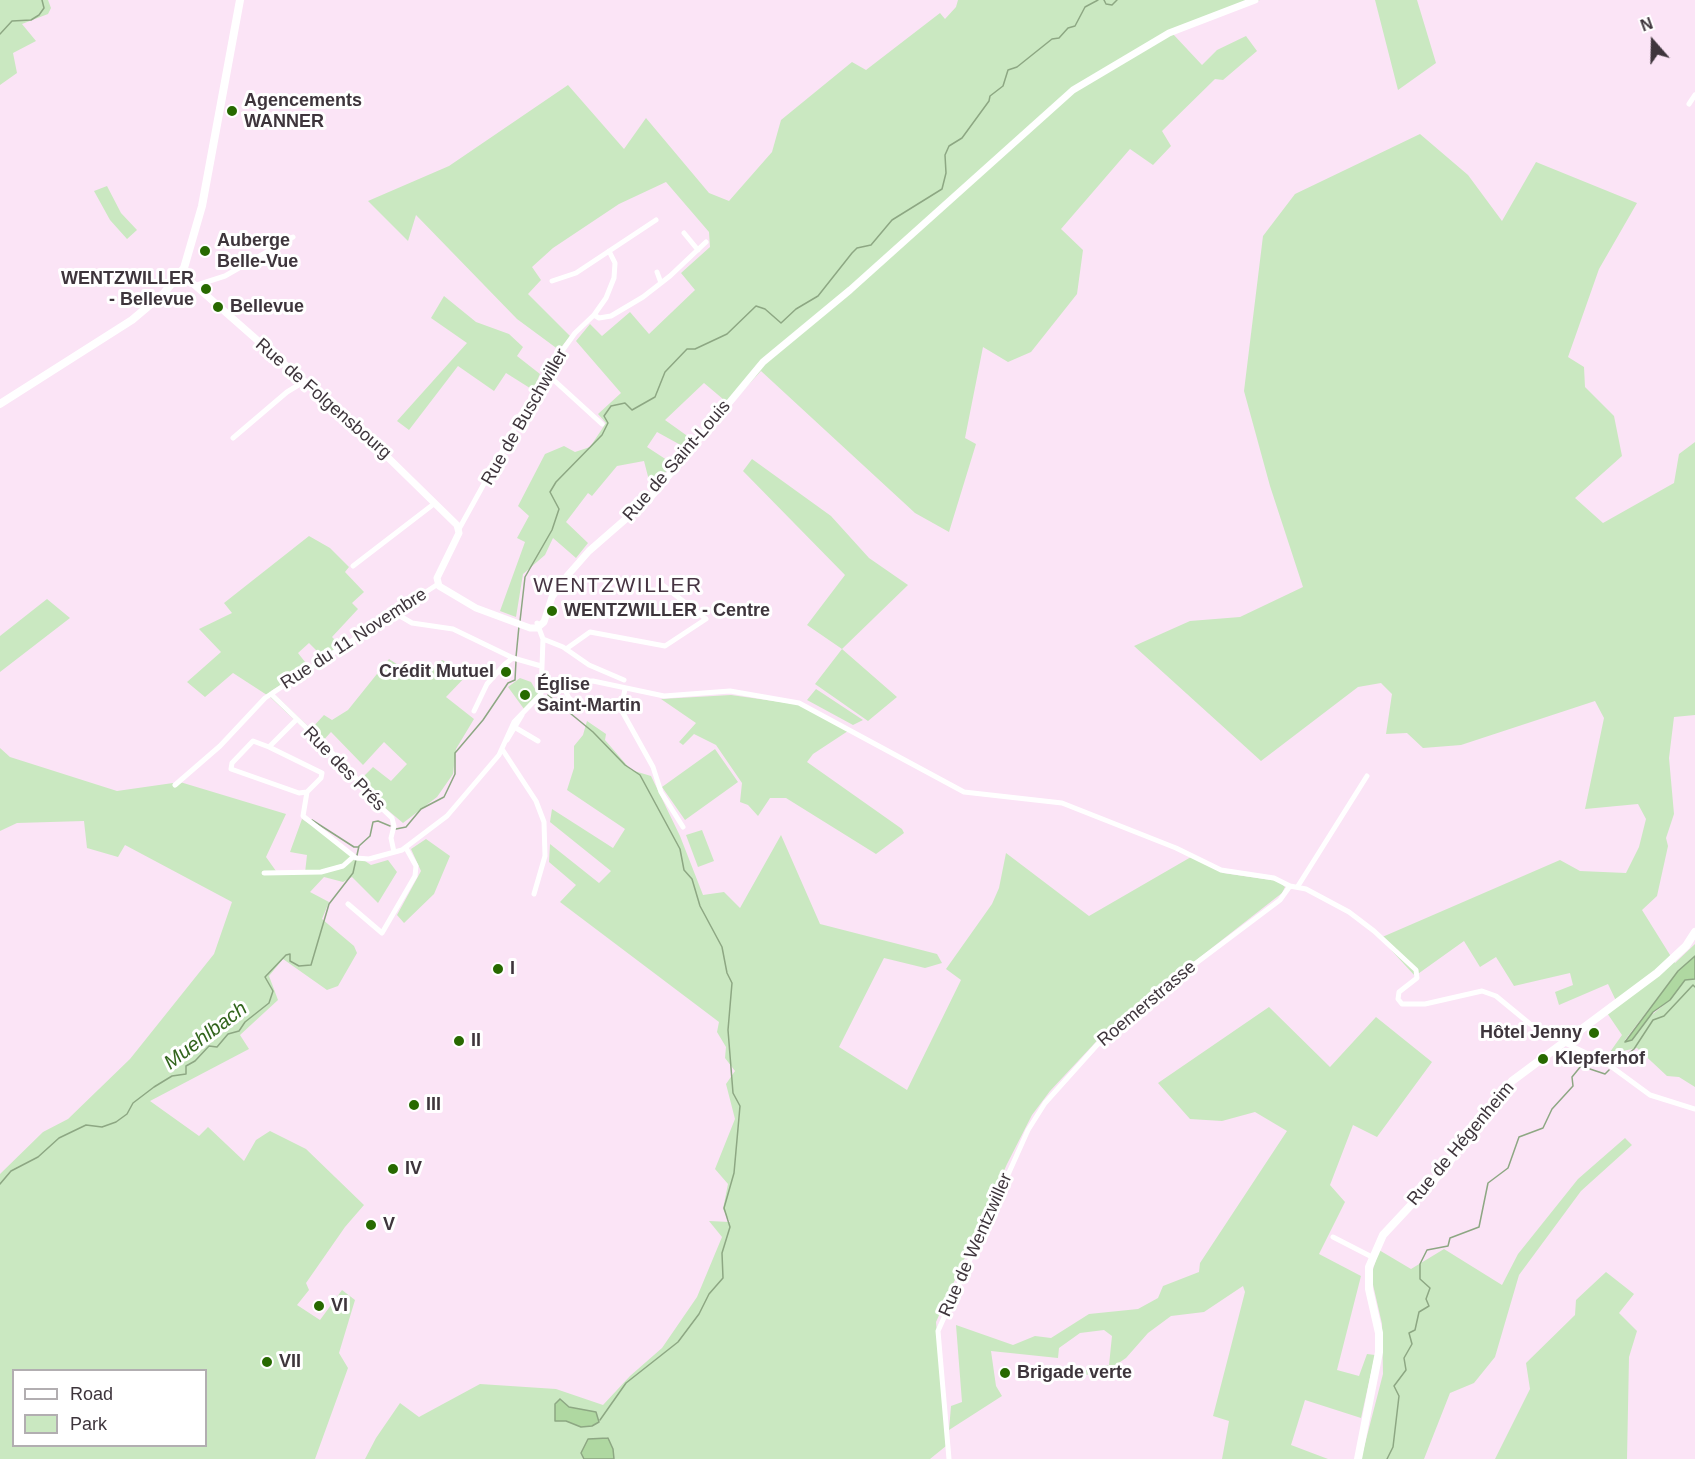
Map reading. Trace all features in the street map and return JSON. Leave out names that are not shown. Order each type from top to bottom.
[{"type":"main road","points":[[0,404],[82,353],[153,304],[181,273],[189,257],[197,227],[240,0]]},
{"type":"main road","name":"Rue de Hégenheim","points":[[1358,1459],[1379,1352],[1378,1325],[1369,1289],[1372,1257],[1383,1235],[1439,1175],[1512,1081],[1657,973],[1686,946],[1695,932]]},
{"type":"street","name":"Rue de Saint-Louis","points":[[538,625],[546,614],[555,592],[571,571],[589,551],[651,497],[763,362],[849,290],[1073,90],[1168,33],[1255,0]]},
{"type":"street","points":[[1689,104],[1695,95]]},
{"type":"street","points":[[552,281],[571,275],[656,220]]},
{"type":"street","points":[[684,233],[698,250]]},
{"type":"street","points":[[197,285],[225,276],[293,237]]},
{"type":"street","points":[[594,315],[599,318],[611,316],[661,283],[706,242]]},
{"type":"street","name":"Rue de Buschwiller","points":[[459,529],[546,373],[575,333],[594,315],[606,298],[614,278],[615,263],[609,251]]},
{"type":"street","points":[[657,272],[661,283]]},
{"type":"street","name":"Rue de Folgensbourg","points":[[181,273],[365,435],[459,529]]},
{"type":"street","points":[[546,373],[602,424]]},
{"type":"street","points":[[233,438],[287,392],[305,381]]},
{"type":"street","points":[[353,566],[435,503]]},
{"type":"street","points":[[264,873],[321,872],[343,866],[356,858],[374,858],[406,848],[443,820],[502,749],[511,726],[539,697],[542,689],[543,639],[538,625],[525,625],[471,605],[438,584],[439,573],[459,529]]},
{"type":"street","name":"Rue du 11 Novembre","points":[[175,785],[216,750],[271,694],[438,584]]},
{"type":"street","points":[[566,649],[590,632],[665,646],[706,619],[660,584]]},
{"type":"street","points":[[395,613],[412,623],[453,629],[515,659],[541,666]]},
{"type":"street","points":[[543,639],[566,649],[589,665],[625,680],[628,684],[622,704],[623,713],[653,767],[661,792],[683,827]]},
{"type":"street","points":[[474,711],[487,684],[505,664],[515,659]]},
{"type":"street","points":[[542,689],[562,684],[596,682],[668,696],[724,691],[807,706],[969,794],[1068,805],[1176,848],[1221,870],[1274,878],[1290,886],[1298,886],[1349,912],[1412,965],[1418,975],[1399,992],[1398,999],[1402,1004],[1431,1003],[1482,990],[1496,996],[1525,1021],[1553,1034],[1562,1043],[1605,1062],[1650,1095],[1695,1109]]},
{"type":"street","points":[[562,684],[569,698],[578,705]]},
{"type":"street","name":"Rue des Prés","points":[[271,694],[349,769],[371,798],[392,818],[394,826],[391,838],[394,852]]},
{"type":"street","points":[[505,741],[516,728],[522,713]]},
{"type":"street","points":[[269,747],[296,720]]},
{"type":"street","points":[[516,728],[538,741]]},
{"type":"street","points":[[307,792],[299,793],[231,769],[232,763],[254,741],[321,772],[321,778],[307,792],[303,816],[356,858]]},
{"type":"street","points":[[502,749],[536,801],[544,822],[545,856],[534,894]]},
{"type":"street","points":[[1298,886],[1367,776]]},
{"type":"street","points":[[348,904],[382,933],[415,876],[416,866],[406,848]]},
{"type":"street","name":"Roemerstrasse","points":[[1023,1140],[1045,1103],[1097,1045],[1163,988],[1280,900],[1290,886]]},
{"type":"street","points":[[1553,1034],[1562,1043]]},
{"type":"street","name":"Rue de Wentzwiller","points":[[949,1459],[938,1331],[1023,1140]]},
{"type":"street","points":[[1333,1237],[1372,1257]]},
{"type":"green space","points":[[0,0],[48,0],[51,8],[48,14],[22,24],[36,41],[13,53],[17,73],[0,85]]},
{"type":"green space","points":[[958,0],[1260,0],[1173,34],[1202,65],[1217,50],[1246,36],[1257,51],[1223,80],[1215,79],[1162,131],[1171,146],[1153,165],[1130,149],[1061,229],[1083,250],[1077,294],[1031,352],[1008,362],[983,347],[965,438],[976,444],[949,532],[915,513],[761,371],[730,405],[704,383],[665,420],[693,440],[686,448],[657,432],[647,447],[673,464],[651,488],[644,461],[617,466],[592,496],[588,493],[566,522],[588,543],[576,558],[553,538],[545,555],[523,574],[516,617],[500,611],[525,542],[517,538],[529,516],[518,506],[545,454],[564,446],[575,452],[590,447],[606,423],[598,414],[621,393],[576,341],[590,324],[602,336],[630,312],[649,334],[695,290],[681,273],[710,247],[709,232],[666,182],[619,204],[553,248],[532,267],[541,280],[528,294],[570,336],[559,350],[517,319],[416,215],[408,241],[368,201],[449,166],[568,85],[624,149],[646,118],[709,193],[729,201],[772,152],[781,120],[852,62],[866,70],[940,13],[945,19],[956,7]]},
{"type":"green space","points":[[1375,0],[1417,0],[1436,63],[1398,90]]},
{"type":"green space","points":[[1420,134],[1468,175],[1502,221],[1536,162],[1637,203],[1599,269],[1568,357],[1584,367],[1585,387],[1614,416],[1622,456],[1575,498],[1603,523],[1674,483],[1679,454],[1695,442],[1695,715],[1674,717],[1669,758],[1674,814],[1666,838],[1668,846],[1657,896],[1642,910],[1675,963],[1695,944],[1695,956],[1678,971],[1625,1040],[1632,1040],[1643,1022],[1670,1000],[1685,979],[1695,979],[1695,1087],[1679,1077],[1667,1076],[1637,1048],[1623,1051],[1614,1060],[1610,1052],[1622,1035],[1607,1013],[1618,1005],[1608,984],[1559,1005],[1555,992],[1573,985],[1570,973],[1514,986],[1496,957],[1480,967],[1464,941],[1415,976],[1380,938],[1560,860],[1580,871],[1626,873],[1639,847],[1646,819],[1638,804],[1585,809],[1604,718],[1595,701],[1461,745],[1423,748],[1407,733],[1386,734],[1392,694],[1381,683],[1358,687],[1261,761],[1134,646],[1190,621],[1240,617],[1303,587],[1270,486],[1244,391],[1263,236],[1295,194]]},
{"type":"green space","points":[[107,186],[121,213],[137,230],[127,239],[110,220],[94,191]]},
{"type":"green space","points":[[444,296],[476,322],[509,334],[523,347],[517,356],[540,374],[533,390],[506,373],[494,391],[458,366],[409,430],[397,421],[467,343],[431,318]]},
{"type":"green space","points":[[752,459],[831,516],[869,558],[908,585],[842,649],[807,625],[845,575],[743,471]]},
{"type":"green space","points":[[309,536],[330,548],[349,567],[345,572],[364,592],[352,603],[358,609],[332,637],[340,645],[323,657],[309,643],[298,653],[309,667],[271,691],[311,729],[324,715],[332,720],[348,710],[389,659],[421,680],[442,660],[470,672],[446,697],[474,719],[456,749],[453,774],[437,797],[403,823],[377,801],[361,779],[373,767],[391,781],[407,764],[384,742],[363,765],[331,732],[320,744],[270,697],[233,673],[205,697],[187,682],[221,652],[199,629],[232,613],[224,603]]},
{"type":"green space","points":[[47,599],[70,618],[0,672],[0,636]]},
{"type":"green space","points":[[842,649],[897,697],[868,721],[815,684]]},
{"type":"green space","points":[[520,678],[531,682],[538,694],[524,709],[508,687]]},
{"type":"green space","points":[[816,689],[863,720],[853,725],[807,700]]},
{"type":"green space","points":[[731,695],[802,705],[848,731],[813,754],[807,762],[902,829],[904,833],[876,854],[786,798],[770,798],[758,816],[748,805],[740,802],[742,783],[716,745],[694,734],[683,745],[679,742],[696,723],[661,699]]},
{"type":"green space","points":[[587,721],[606,734],[605,740],[631,770],[651,776],[680,836],[703,895],[724,892],[740,908],[781,835],[820,924],[937,954],[942,963],[925,968],[884,958],[839,1047],[907,1090],[961,980],[946,969],[992,904],[999,888],[1006,853],[1089,916],[1191,857],[1223,873],[1278,881],[1285,887],[1282,893],[1107,1030],[1050,1091],[1032,1115],[1007,1164],[936,1322],[946,1446],[930,1459],[365,1459],[376,1438],[400,1403],[419,1417],[480,1384],[556,1389],[603,1405],[630,1376],[662,1348],[697,1297],[722,1237],[709,1221],[730,1222],[723,1209],[728,1184],[715,1169],[735,1119],[726,1084],[735,1071],[725,1058],[726,1047],[717,1032],[719,1022],[560,902],[576,885],[549,862],[550,844],[599,883],[611,871],[550,822],[552,809],[613,848],[625,829],[567,790],[574,768],[574,746],[583,735]]},
{"type":"green space","points":[[0,748],[10,757],[117,791],[180,782],[286,814],[266,857],[276,871],[305,873],[307,855],[290,852],[302,819],[371,865],[388,860],[397,872],[378,903],[352,877],[343,882],[324,877],[310,892],[329,902],[322,919],[354,946],[357,953],[338,986],[327,990],[283,959],[269,976],[278,1000],[240,1035],[249,1049],[150,1101],[199,1136],[208,1127],[244,1161],[256,1140],[270,1131],[306,1149],[364,1205],[345,1227],[306,1283],[309,1290],[297,1305],[320,1320],[342,1290],[355,1300],[339,1353],[348,1368],[315,1459],[0,1459],[0,1174],[43,1132],[68,1119],[130,1059],[214,954],[232,902],[125,845],[118,857],[87,848],[84,821],[17,823],[0,831]]},
{"type":"green space","points":[[715,749],[738,782],[685,820],[662,787]]},
{"type":"green space","points":[[702,830],[714,861],[698,867],[686,835]]},
{"type":"green space","points":[[426,839],[450,856],[434,894],[404,923],[397,915],[421,871],[411,849]]},
{"type":"green space","points":[[1269,1007],[1330,1067],[1376,1017],[1432,1062],[1377,1137],[1353,1125],[1330,1185],[1345,1202],[1319,1254],[1361,1276],[1337,1370],[1359,1376],[1367,1354],[1375,1355],[1361,1418],[1305,1400],[1291,1445],[1328,1459],[1222,1459],[1229,1421],[1213,1416],[1245,1292],[1243,1286],[1204,1312],[1171,1316],[1148,1333],[1126,1358],[1101,1375],[1062,1374],[1067,1370],[1090,1370],[1109,1365],[1112,1336],[1104,1330],[1080,1333],[1059,1348],[1058,1358],[991,1351],[996,1386],[1002,1396],[949,1430],[951,1406],[962,1402],[956,1325],[1013,1345],[1035,1336],[1051,1338],[1089,1314],[1138,1309],[1158,1298],[1163,1286],[1199,1272],[1200,1263],[1287,1131],[1255,1112],[1222,1121],[1190,1119],[1158,1083]]},
{"type":"green space","points":[[1625,1138],[1632,1145],[1581,1191],[1519,1275],[1495,1357],[1474,1383],[1450,1393],[1424,1459],[1361,1459],[1383,1374],[1382,1324],[1371,1276],[1379,1250],[1411,1269],[1444,1249],[1502,1285],[1518,1254],[1578,1179]]},
{"type":"green space","points":[[1606,1272],[1634,1294],[1619,1313],[1637,1331],[1629,1357],[1627,1459],[1495,1459],[1530,1389],[1526,1363],[1575,1315],[1576,1300]]},
{"type":"shaded area","points":[[1695,956],[1695,979],[1685,980],[1670,1000],[1653,1012],[1632,1040],[1625,1042],[1678,971]]},
{"type":"shaded area","points":[[560,1399],[569,1407],[596,1412],[599,1422],[592,1426],[581,1427],[566,1421],[555,1421],[555,1404]]},
{"type":"shaded area","points":[[608,1438],[614,1459],[584,1459],[581,1453],[588,1439]]},
{"type":"waterway","points":[[0,34],[12,21],[31,20],[39,15],[44,8],[42,0]]},
{"type":"waterway","points":[[520,621],[525,577],[552,530],[559,509],[550,492],[556,482],[602,435],[608,423],[604,416],[611,406],[625,403],[632,410],[655,397],[665,372],[687,349],[695,349],[727,334],[756,306],[765,309],[781,323],[796,309],[818,296],[857,248],[871,245],[892,220],[942,189],[946,173],[945,155],[949,146],[962,138],[989,101],[990,96],[1003,86],[1008,70],[1017,67],[1052,39],[1059,38],[1068,28],[1075,26],[1085,7],[1098,0]]},
{"type":"waterway","points":[[1104,0],[1106,4],[1112,5],[1117,0]]},
{"type":"waterway","points":[[516,657],[519,626]]},
{"type":"waterway","points":[[396,829],[406,827],[421,809],[444,797],[455,774],[455,753],[483,720],[508,683],[515,680],[516,661]]},
{"type":"waterway","points":[[548,695],[593,732],[625,765],[640,775],[680,849],[684,870],[692,879],[700,906],[722,947],[727,973],[732,983],[728,1030],[733,1093],[740,1106],[734,1173],[724,1208],[730,1227],[722,1253],[723,1278],[709,1294],[699,1314],[678,1342],[626,1383],[600,1420]]},
{"type":"waterway","points":[[312,820],[354,847],[358,847]]},
{"type":"waterway","name":"Muehlbach","points":[[0,1184],[11,1171],[38,1157],[59,1138],[86,1125],[102,1127],[116,1122],[127,1114],[133,1103],[154,1087],[172,1076],[186,1074],[186,1066],[195,1061],[209,1046],[217,1047],[228,1034],[239,1031],[245,1022],[269,1003],[273,991],[265,977],[286,955],[290,954],[290,961],[299,966],[311,965],[329,904],[353,873],[359,846],[370,836],[373,822],[378,821],[390,826]]},
{"type":"waterway","points":[[1614,1065],[1634,1049],[1653,1020],[1664,1016],[1693,985],[1695,987]]},
{"type":"waterway","points":[[1387,1459],[1393,1447],[1399,1396],[1394,1386],[1406,1370],[1404,1358],[1412,1344],[1409,1333],[1415,1330],[1419,1312],[1429,1306],[1426,1299],[1430,1288],[1420,1279],[1420,1264],[1427,1250],[1448,1246],[1450,1238],[1479,1227],[1488,1183],[1508,1168],[1519,1137],[1543,1128],[1552,1109],[1573,1086],[1572,1077],[1581,1066],[1605,1074],[1609,1070]]},
{"type":"place","name":"Agencements WANNER","points":[[232,111]]},
{"type":"place","name":"Auberge Belle-Vue","points":[[205,251]]},
{"type":"place","name":"WENTZWILLER - Bellevue","points":[[206,289]]},
{"type":"place","name":"Bellevue","points":[[218,307]]},
{"type":"place","name":"WENTZWILLER - Centre","points":[[552,611]]},
{"type":"place","name":"Crédit Mutuel","points":[[506,672]]},
{"type":"place","name":"Église Saint-Martin","points":[[525,695]]},
{"type":"place","name":"I","points":[[498,969]]},
{"type":"place","name":"Hôtel Jenny","points":[[1594,1033]]},
{"type":"place","name":"II","points":[[459,1041]]},
{"type":"place","name":"Klepferhof","points":[[1543,1059]]},
{"type":"place","name":"III","points":[[414,1105]]},
{"type":"place","name":"IV","points":[[393,1169]]},
{"type":"place","name":"V","points":[[371,1225]]},
{"type":"place","name":"VI","points":[[319,1306]]},
{"type":"place","name":"VII","points":[[267,1362]]},
{"type":"place","name":"Brigade verte","points":[[1005,1373]]},
{"type":"district","name":"WENTZWILLER","points":[[618,586]]}]
